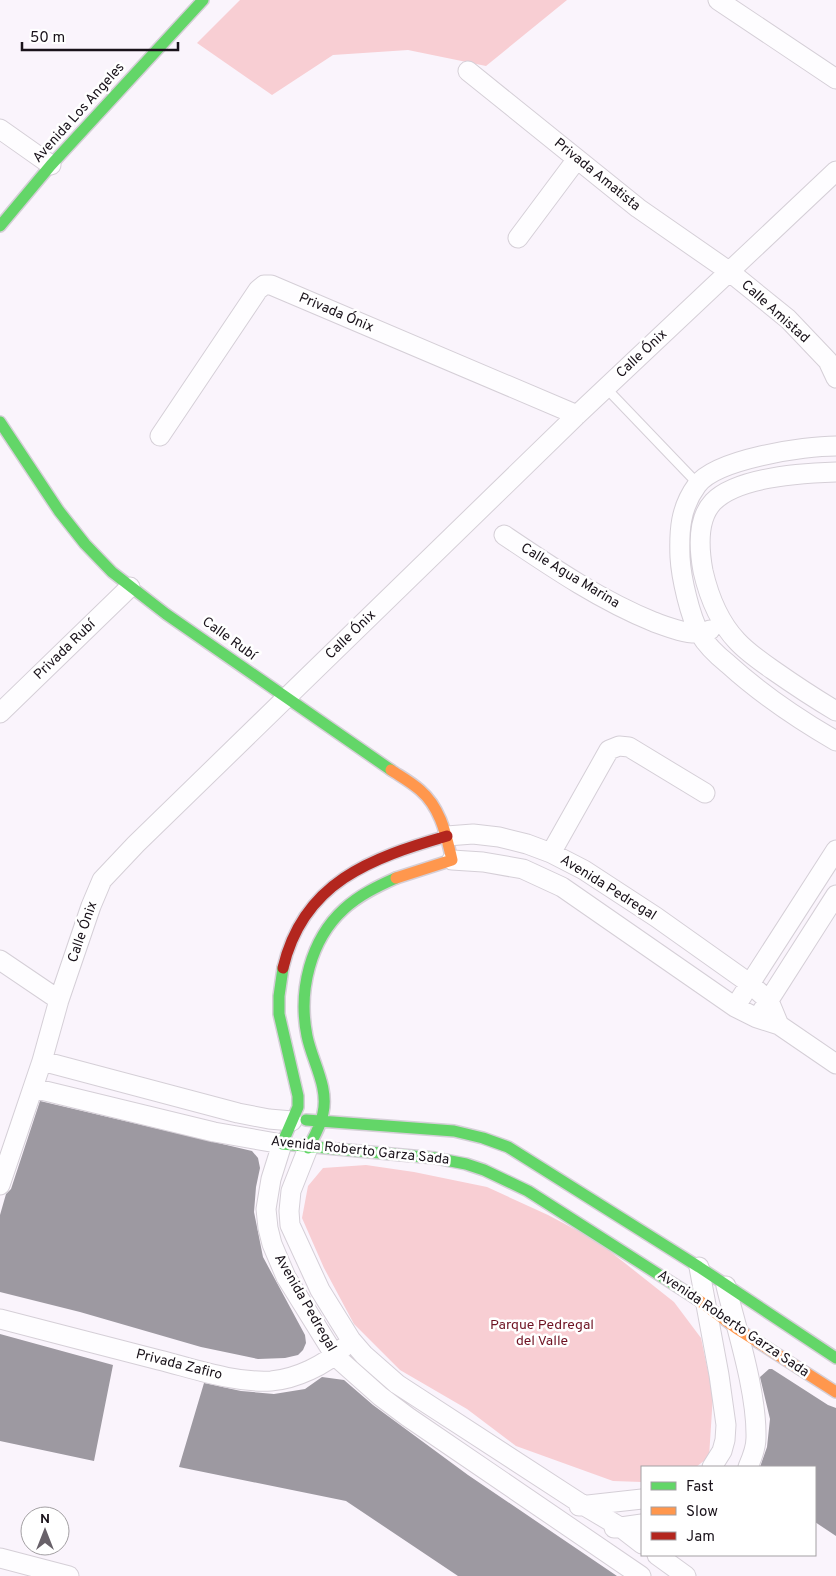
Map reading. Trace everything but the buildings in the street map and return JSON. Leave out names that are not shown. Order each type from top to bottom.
[{"type":"street","name":"Avenida Los Angeles","points":[[0,226],[51,165],[203,0]]},
{"type":"street","points":[[718,0],[836,79]]},
{"type":"street","name":"Privada Amatista","points":[[468,72],[638,208],[730,272]]},
{"type":"street","points":[[0,130],[51,165]]},
{"type":"street","points":[[518,238],[577,159]]},
{"type":"street","name":"Calle Ónix","points":[[0,1185],[42,1061],[59,1000],[102,880],[131,849],[577,415],[836,171]]},
{"type":"street","name":"Calle Amistad","points":[[730,272],[788,319],[828,362],[836,378]]},
{"type":"street","name":"Privada Ónix","points":[[160,436],[258,290],[266,285],[271,285],[577,415]]},
{"type":"street","name":"Calle Rubí","points":[[0,422],[43,490],[67,522],[100,560],[130,587],[420,790],[433,802],[441,817],[452,860]]},
{"type":"street","points":[[836,446],[821,446],[761,456],[715,471],[698,484],[684,507],[679,537],[680,565],[686,593],[700,634],[715,653],[748,682],[836,742]]},
{"type":"street","points":[[836,472],[797,475],[742,485],[714,501],[706,512],[703,523],[700,555],[708,591],[723,625],[738,643],[758,660],[798,688],[836,711]]},
{"type":"street","name":"Calle Agua Marina","points":[[504,535],[606,600],[663,625],[700,634]]},
{"type":"street","name":"Privada Rubí","points":[[0,713],[130,587]]},
{"type":"street","points":[[700,634],[723,625]]},
{"type":"street","points":[[551,853],[609,750],[619,746],[629,747],[705,792]]},
{"type":"street","name":"Avenida Pedregal","points":[[641,1576],[380,1396],[335,1356],[286,1277],[272,1244],[266,1209],[271,1179],[282,1144],[298,1107],[298,1096],[280,1018],[281,975],[285,956],[294,933],[311,907],[328,890],[351,873],[375,860],[447,836],[474,834],[499,837],[527,844],[551,853],[584,870],[656,917],[749,983],[769,1001]]},
{"type":"street","points":[[735,1007],[836,850]]},
{"type":"street","name":"Avenida Pedregal","points":[[641,1543],[398,1384],[364,1355],[351,1340],[320,1290],[290,1225],[289,1210],[291,1190],[322,1120],[324,1109],[324,1095],[307,1035],[306,982],[311,960],[323,933],[342,909],[373,887],[411,872],[452,860],[483,862],[523,870],[562,887],[735,1007],[757,1018],[779,1025],[836,1064]]},
{"type":"street","points":[[757,1018],[836,895]]},
{"type":"street","points":[[0,960],[59,1000]]},
{"type":"street","points":[[769,1001],[779,1025]]},
{"type":"street","name":"Avenida Roberto Garza Sada","points":[[42,1061],[238,1113],[269,1119],[322,1120],[454,1131],[484,1138],[508,1147],[539,1166],[699,1267],[836,1358]]},
{"type":"street","name":"Avenida Roberto Garza Sada","points":[[33,1088],[214,1132],[308,1148],[422,1155],[459,1162],[497,1175],[528,1190],[836,1392]]},
{"type":"street","points":[[699,1267],[724,1398],[726,1425],[722,1451],[713,1466]]},
{"type":"street","points":[[726,1286],[754,1407],[756,1439],[748,1466]]},
{"type":"street","name":"Privada Zafiro","points":[[0,1319],[204,1372],[242,1379],[272,1380],[293,1376],[335,1356],[351,1340]]},
{"type":"street","points":[[543,1509],[641,1500]]},
{"type":"street","points":[[578,1532],[641,1524]]},
{"type":"street","points":[[658,1556],[686,1576]]},
{"type":"street","points":[[0,1558],[69,1576]]},
{"type":"lane","points":[[606,388],[698,484]]},
{"type":"green space","points":[[240,0],[567,0],[486,66],[408,50],[333,55],[272,95],[197,43]]},
{"type":"green space","name":"Parque Pedregal del Valle","points":[[366,1165],[414,1172],[487,1187],[548,1215],[597,1241],[674,1302],[701,1338],[713,1395],[709,1457],[697,1466],[641,1466],[641,1482],[613,1481],[516,1446],[467,1409],[400,1370],[354,1324],[324,1268],[302,1218],[308,1186],[323,1168]]},
{"type":"traffic: fast","points":[[0,226],[51,165],[203,0]]},
{"type":"traffic: fast","points":[[0,422],[59,511],[85,544],[112,572],[166,614],[391,770]]},
{"type":"traffic: fast","points":[[308,1148],[321,1122],[324,1103],[322,1084],[309,1045],[305,1019],[304,1002],[309,967],[323,936],[344,909],[362,895],[396,878]]},
{"type":"traffic: fast","points":[[283,968],[279,996],[279,1014],[298,1096],[298,1107],[282,1144],[435,1158],[466,1164],[484,1170],[528,1191],[697,1299]]},
{"type":"traffic: fast","points":[[306,1120],[454,1131],[483,1138],[508,1147],[699,1267],[836,1358]]},
{"type":"traffic: slow","points":[[391,770],[417,787],[433,805],[442,822],[452,860],[396,878]]},
{"type":"traffic: slow","points":[[697,1299],[736,1328],[836,1392]]},
{"type":"traffic: jam","points":[[283,968],[293,939],[306,914],[324,894],[344,878],[367,865],[419,844],[447,836]]}]
